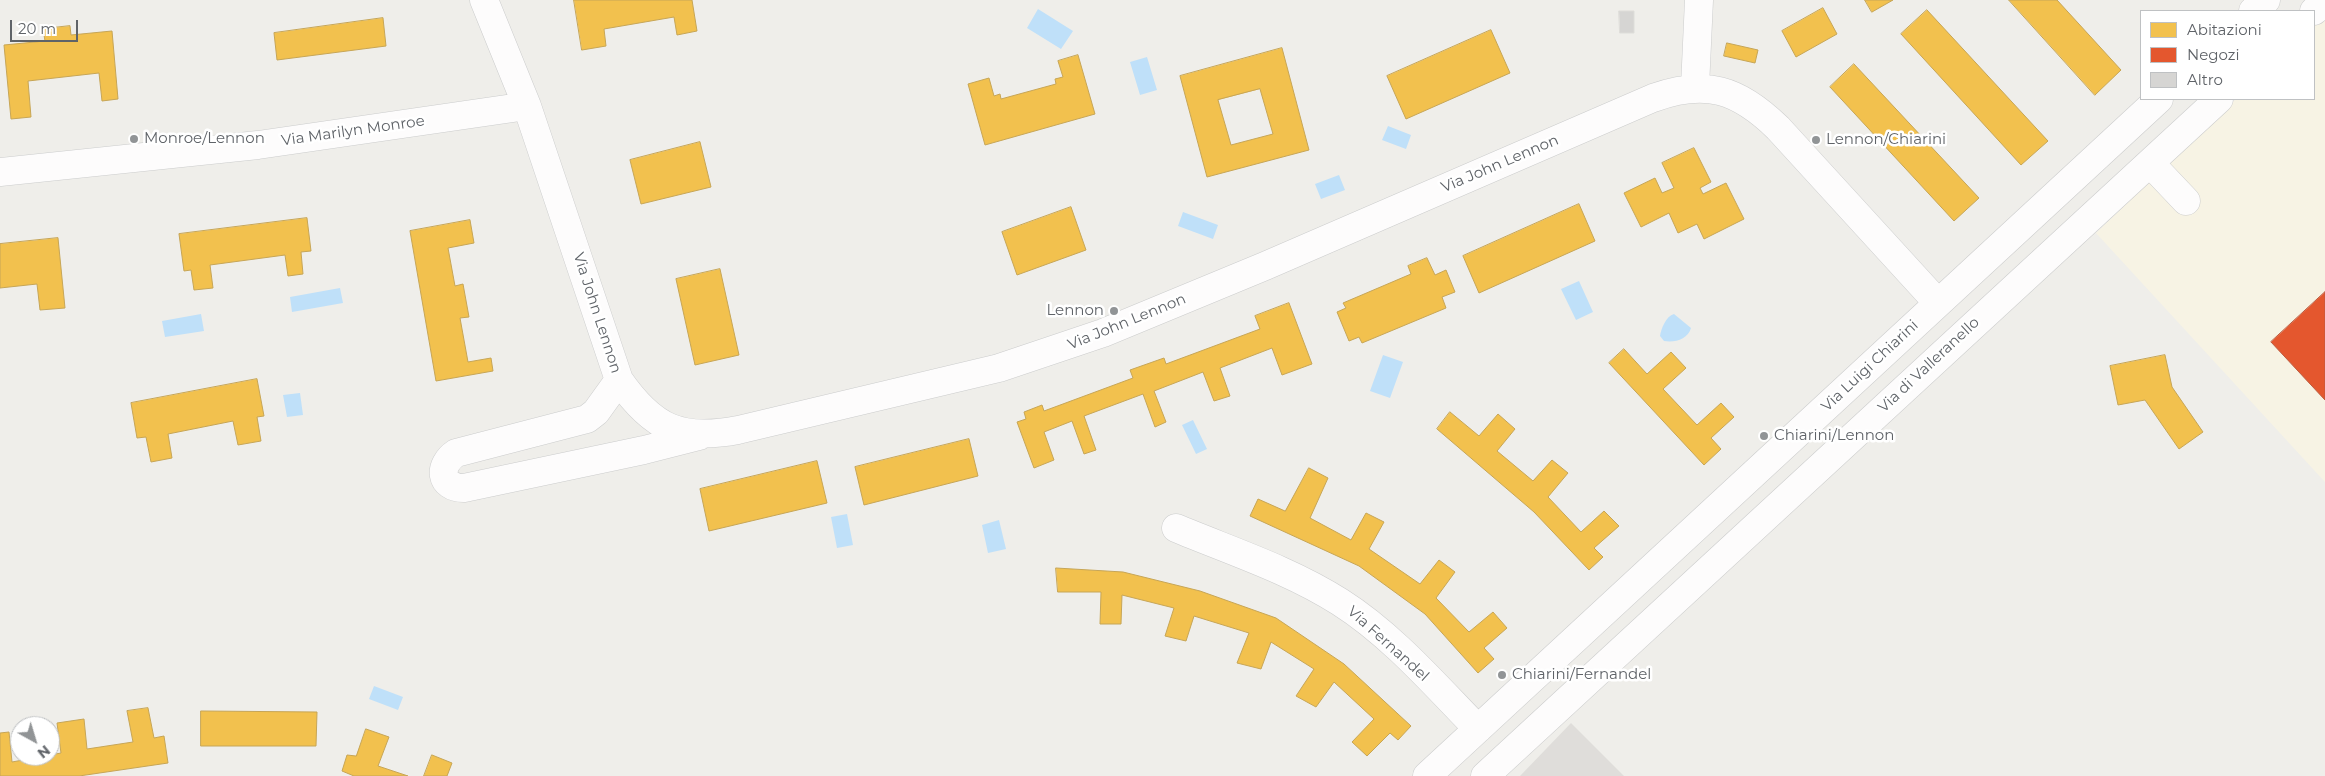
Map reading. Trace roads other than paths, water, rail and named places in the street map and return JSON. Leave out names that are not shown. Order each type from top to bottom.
[{"type":"street","name":"Via John Lennon","points":[[484,0],[527,106],[619,380],[648,413],[666,426],[684,433],[704,435],[738,430],[956,379],[1058,350],[1151,314],[1265,266],[1653,98],[1676,90],[1695,87],[1715,90],[1738,98],[1770,120],[1938,303]]},
{"type":"street","points":[[1695,87],[1699,0]]},
{"type":"street","points":[[2254,10],[2266,0]]},
{"type":"street","points":[[2315,11],[2325,1]]},
{"type":"street","name":"Via Luigi Chiarini","points":[[1427,776],[2158,100]]},
{"type":"street","name":"Via di Valleranello","points":[[1485,776],[2218,100]]},
{"type":"street","name":"Via Marilyn Monroe","points":[[0,172],[241,147],[527,106]]},
{"type":"street","points":[[2150,163],[2186,201]]},
{"type":"street","points":[[619,380],[596,412],[587,419],[456,452],[444,466],[447,483],[453,488],[464,488],[644,450],[704,435]]},
{"type":"street","name":"Via Fernandel","points":[[1176,528],[1302,580],[1342,603],[1390,642],[1478,728]]},
{"type":"water","points":[[1038,9],[1073,31],[1061,49],[1027,28]]},
{"type":"water","points":[[1147,57],[1157,90],[1140,95],[1130,62]]},
{"type":"water","points":[[1388,126],[1411,135],[1406,149],[1382,140]]},
{"type":"water","points":[[1339,175],[1345,190],[1321,199],[1315,184]]},
{"type":"water","points":[[1183,212],[1218,225],[1213,239],[1178,226]]},
{"type":"water","points":[[1579,281],[1593,312],[1576,320],[1561,289]]},
{"type":"water","points":[[340,288],[343,303],[292,312],[290,297]]},
{"type":"water","points":[[201,314],[204,331],[165,337],[162,321]]},
{"type":"water","points":[[1674,314],[1691,328],[1687,335],[1680,339],[1664,341],[1660,336],[1661,330],[1666,320]]},
{"type":"water","points":[[1383,355],[1403,362],[1390,398],[1370,391]]},
{"type":"water","points":[[300,393],[303,415],[287,417],[283,395]]},
{"type":"water","points":[[1193,420],[1207,449],[1196,454],[1182,425]]},
{"type":"water","points":[[847,514],[853,545],[837,548],[831,517]]},
{"type":"water","points":[[999,520],[1006,549],[988,553],[982,525]]},
{"type":"water","points":[[374,686],[403,697],[398,710],[369,699]]},
{"type":"place","name":"Monroe/Lennon","points":[[134,139]]},
{"type":"place","name":"Lennon/Chiarini","points":[[1816,140]]},
{"type":"place","name":"Lennon","points":[[1114,311]]},
{"type":"place","name":"Chiarini/Lennon","points":[[1764,436]]},
{"type":"place","name":"Chiarini/Fernandel","points":[[1502,675]]}]
